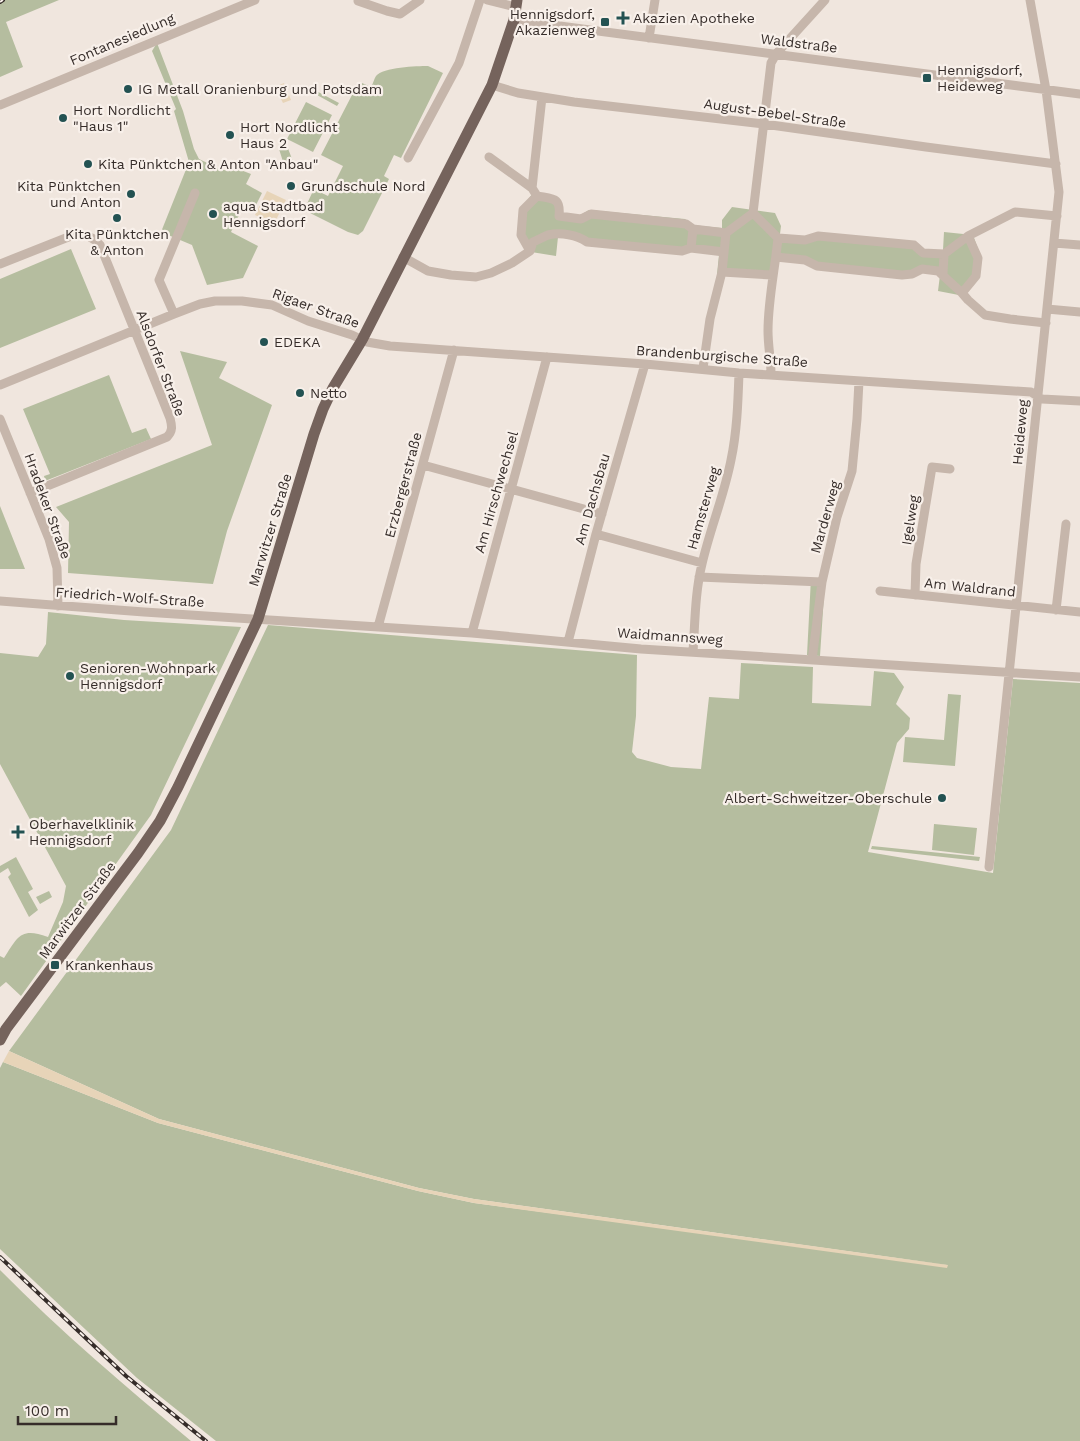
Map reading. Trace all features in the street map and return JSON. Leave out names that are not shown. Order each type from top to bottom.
[{"type":"main road","name":"Marwitzer Straße","points":[[0,1040],[6,1029],[160,821],[178,787],[258,619],[323,408],[362,340],[492,85],[514,20],[516,4]]},
{"type":"street","name":"Fontanesiedlung","points":[[0,105],[255,0]]},
{"type":"street","points":[[358,1],[400,14],[420,0]]},
{"type":"street","points":[[408,158],[459,63],[480,0]]},
{"type":"street","points":[[487,0],[516,4]]},
{"type":"street","points":[[649,38],[655,0]]},
{"type":"street","points":[[560,216],[581,219],[591,214],[686,224],[693,229],[726,233],[753,213],[771,63],[776,54],[824,0]]},
{"type":"street","name":"Heideweg","points":[[989,867],[1059,192],[1046,90],[1030,0]]},
{"type":"street","name":"Waldstraße","points":[[514,20],[1080,94]]},
{"type":"street","name":"August-Bebel-Straße","points":[[492,85],[518,93],[542,97],[764,124],[1056,164]]},
{"type":"street","points":[[530,251],[521,235],[523,210],[535,192],[542,97]]},
{"type":"street","points":[[489,158],[535,192],[554,199],[559,203],[560,216],[557,234]]},
{"type":"street","points":[[174,314],[159,280],[196,193]]},
{"type":"street","points":[[753,213],[778,238],[805,240],[818,236],[914,245],[923,252],[944,254],[968,236],[1015,212],[1057,216]]},
{"type":"street","points":[[691,248],[693,229]]},
{"type":"street","points":[[703,368],[710,319],[722,272],[726,233]]},
{"type":"street","name":"Alsdorfer Straße","points":[[0,264],[76,234],[86,235],[94,239],[100,246],[172,426],[171,433],[167,437],[30,493]]},
{"type":"street","points":[[403,257],[428,272],[451,275],[484,275],[501,268],[530,251],[533,242],[548,235],[557,234],[579,236],[587,242],[682,251],[691,248],[724,252]]},
{"type":"street","points":[[962,293],[976,276],[978,258],[968,236]]},
{"type":"street","points":[[771,374],[768,331],[772,275],[778,238]]},
{"type":"street","points":[[1054,243],[1080,245]]},
{"type":"street","points":[[943,274],[944,254]]},
{"type":"street","points":[[776,257],[805,260],[817,266],[902,275],[912,274],[922,269],[938,271],[985,314],[1046,323]]},
{"type":"street","points":[[722,272],[772,275]]},
{"type":"street","name":"Rigaer Straße","points":[[0,385],[174,314],[200,304],[215,301],[261,303],[362,340]]},
{"type":"street","points":[[1047,309],[1080,312]]},
{"type":"street","name":"Brandenburgische Straße","points":[[362,340],[390,346],[1031,392],[1042,399],[1080,401]]},
{"type":"street","name":"Erzbergerstraße","points":[[378,627],[454,350]]},
{"type":"street","name":"Am Hirschwechsel","points":[[472,634],[510,489],[547,364],[547,357]]},
{"type":"street","name":"Am Dachsbau","points":[[568,642],[596,534],[645,364]]},
{"type":"street","name":"Hamsterweg","points":[[693,652],[699,577],[719,508],[735,440],[739,372]]},
{"type":"street","name":"Marderweg","points":[[812,660],[822,582],[852,470],[859,380]]},
{"type":"street","name":"Hradeker Straße","points":[[0,419],[49,539],[57,568],[58,606]]},
{"type":"street","points":[[423,465],[602,514]]},
{"type":"street","name":"Igelweg","points":[[915,595],[916,564],[929,467],[950,469]]},
{"type":"street","points":[[1056,610],[1066,524]]},
{"type":"street","points":[[596,534],[702,563]]},
{"type":"street","points":[[699,577],[822,582]]},
{"type":"street","name":"Am Waldrand","points":[[880,591],[1080,612]]},
{"type":"street","name":"Friedrich-Wolf-Straße","points":[[0,602],[258,619]]},
{"type":"street","name":"Waidmannsweg","points":[[258,619],[472,634],[641,649],[1080,677]]},
{"type":"green space","points":[[0,0],[59,0],[6,22],[23,67],[0,77]]},
{"type":"green space","points":[[157,43],[199,159],[220,169],[228,171],[238,169],[251,174],[246,184],[262,193],[252,213],[242,209],[231,232],[258,246],[243,278],[207,285],[192,245],[161,232],[189,162],[174,111],[176,109],[152,51]]},
{"type":"green space","points":[[428,66],[443,73],[401,158],[394,155],[384,176],[389,179],[363,231],[358,235],[348,232],[304,210],[314,189],[328,196],[343,166],[321,155],[352,95],[362,83],[371,87],[376,76],[380,73],[401,68]]},
{"type":"green space","points":[[307,86],[339,103],[337,106],[306,89]]},
{"type":"green space","points":[[306,102],[332,115],[313,152],[287,139]]},
{"type":"green space","points":[[287,146],[294,164],[285,168],[279,149]]},
{"type":"green space","points":[[533,193],[555,197],[561,214],[579,216],[589,210],[685,219],[692,225],[722,228],[722,220],[732,207],[775,213],[781,226],[780,234],[924,250],[943,250],[944,232],[973,235],[981,257],[964,296],[938,291],[940,275],[923,272],[912,278],[777,259],[775,279],[717,274],[719,255],[577,238],[558,237],[556,256],[525,251],[520,210]]},
{"type":"green space","points":[[71,249],[96,309],[0,348],[0,279]]},
{"type":"green space","points":[[180,351],[227,362],[219,378],[272,405],[227,531],[213,584],[68,573],[69,522],[56,507],[212,445]]},
{"type":"green space","points":[[109,375],[132,433],[146,428],[151,439],[45,481],[44,476],[50,474],[23,409]]},
{"type":"green space","points":[[0,506],[25,569],[0,569]]},
{"type":"green space","points":[[811,578],[825,580],[820,656],[807,655]]},
{"type":"green space","points":[[48,612],[124,620],[241,627],[151,815],[21,996],[6,982],[0,987],[0,956],[4,958],[17,939],[26,933],[48,937],[63,902],[66,886],[0,764],[0,653],[38,657],[46,644]]},
{"type":"green space","points":[[268,625],[637,655],[636,716],[632,752],[637,758],[671,767],[701,769],[709,697],[739,699],[741,663],[813,667],[812,703],[871,706],[874,671],[894,673],[904,687],[896,704],[910,718],[909,729],[897,743],[868,852],[993,873],[1013,679],[1080,683],[1080,1441],[216,1441],[137,1378],[0,1249],[0,1068],[3,1062],[158,1123],[418,1191],[474,1203],[947,1265],[474,1199],[419,1188],[159,1119],[9,1051],[171,830]]},
{"type":"green space","points":[[948,694],[961,695],[955,766],[903,762],[905,737],[944,740]]},
{"type":"green space","points":[[934,824],[977,828],[974,855],[932,850]]},
{"type":"green space","points":[[872,846],[980,857],[979,861],[871,849]]},
{"type":"green space","points":[[16,857],[33,889],[28,892],[38,910],[29,917],[8,877],[11,874],[8,868],[0,873],[0,866]]},
{"type":"green space","points":[[49,891],[52,897],[40,904],[36,897]]},
{"type":"green space","points":[[0,1270],[117,1379],[191,1441],[0,1441]]},
{"type":"sand","points":[[284,83],[291,100],[283,103],[275,87]]},
{"type":"sand","points":[[267,191],[286,200],[274,224],[255,215]]},
{"type":"sand","points":[[9,1051],[159,1119],[419,1188],[474,1199],[948,1265],[947,1268],[474,1203],[418,1191],[158,1123],[3,1062]]},
{"type":"railway","points":[[0,1257],[126,1376],[206,1441]]},
{"type":"place","name":"Akazien Apotheke","points":[[623,18]]},
{"type":"place","name":"Hennigsdorf, Akazienweg","points":[[605,22]]},
{"type":"place","name":"Hennigsdorf, Heideweg","points":[[927,78]]},
{"type":"place","name":"IG Metall Oranienburg und Potsdam","points":[[128,89]]},
{"type":"place","name":"Hort Nordlicht \"Haus 1\"","points":[[63,118]]},
{"type":"place","name":"Hort Nordlicht Haus 2","points":[[230,135]]},
{"type":"place","name":"Kita Pünktchen & Anton \"Anbau\"","points":[[88,164]]},
{"type":"place","name":"Grundschule Nord","points":[[291,186]]},
{"type":"place","name":"Kita Pünktchen und Anton","points":[[131,194]]},
{"type":"place","name":"aqua Stadtbad Hennigsdorf","points":[[213,214]]},
{"type":"place","name":"Kita Pünktchen & Anton","points":[[117,218]]},
{"type":"place","name":"EDEKA","points":[[264,342]]},
{"type":"place","name":"Netto","points":[[300,393]]},
{"type":"place","name":"Senioren-Wohnpark Hennigsdorf","points":[[70,676]]},
{"type":"place","name":"Albert-Schweitzer-Oberschule","points":[[942,798]]},
{"type":"place","name":"Oberhavelklinik Hennigsdorf","points":[[18,832]]},
{"type":"place","name":"Krankenhaus","points":[[55,965]]}]
